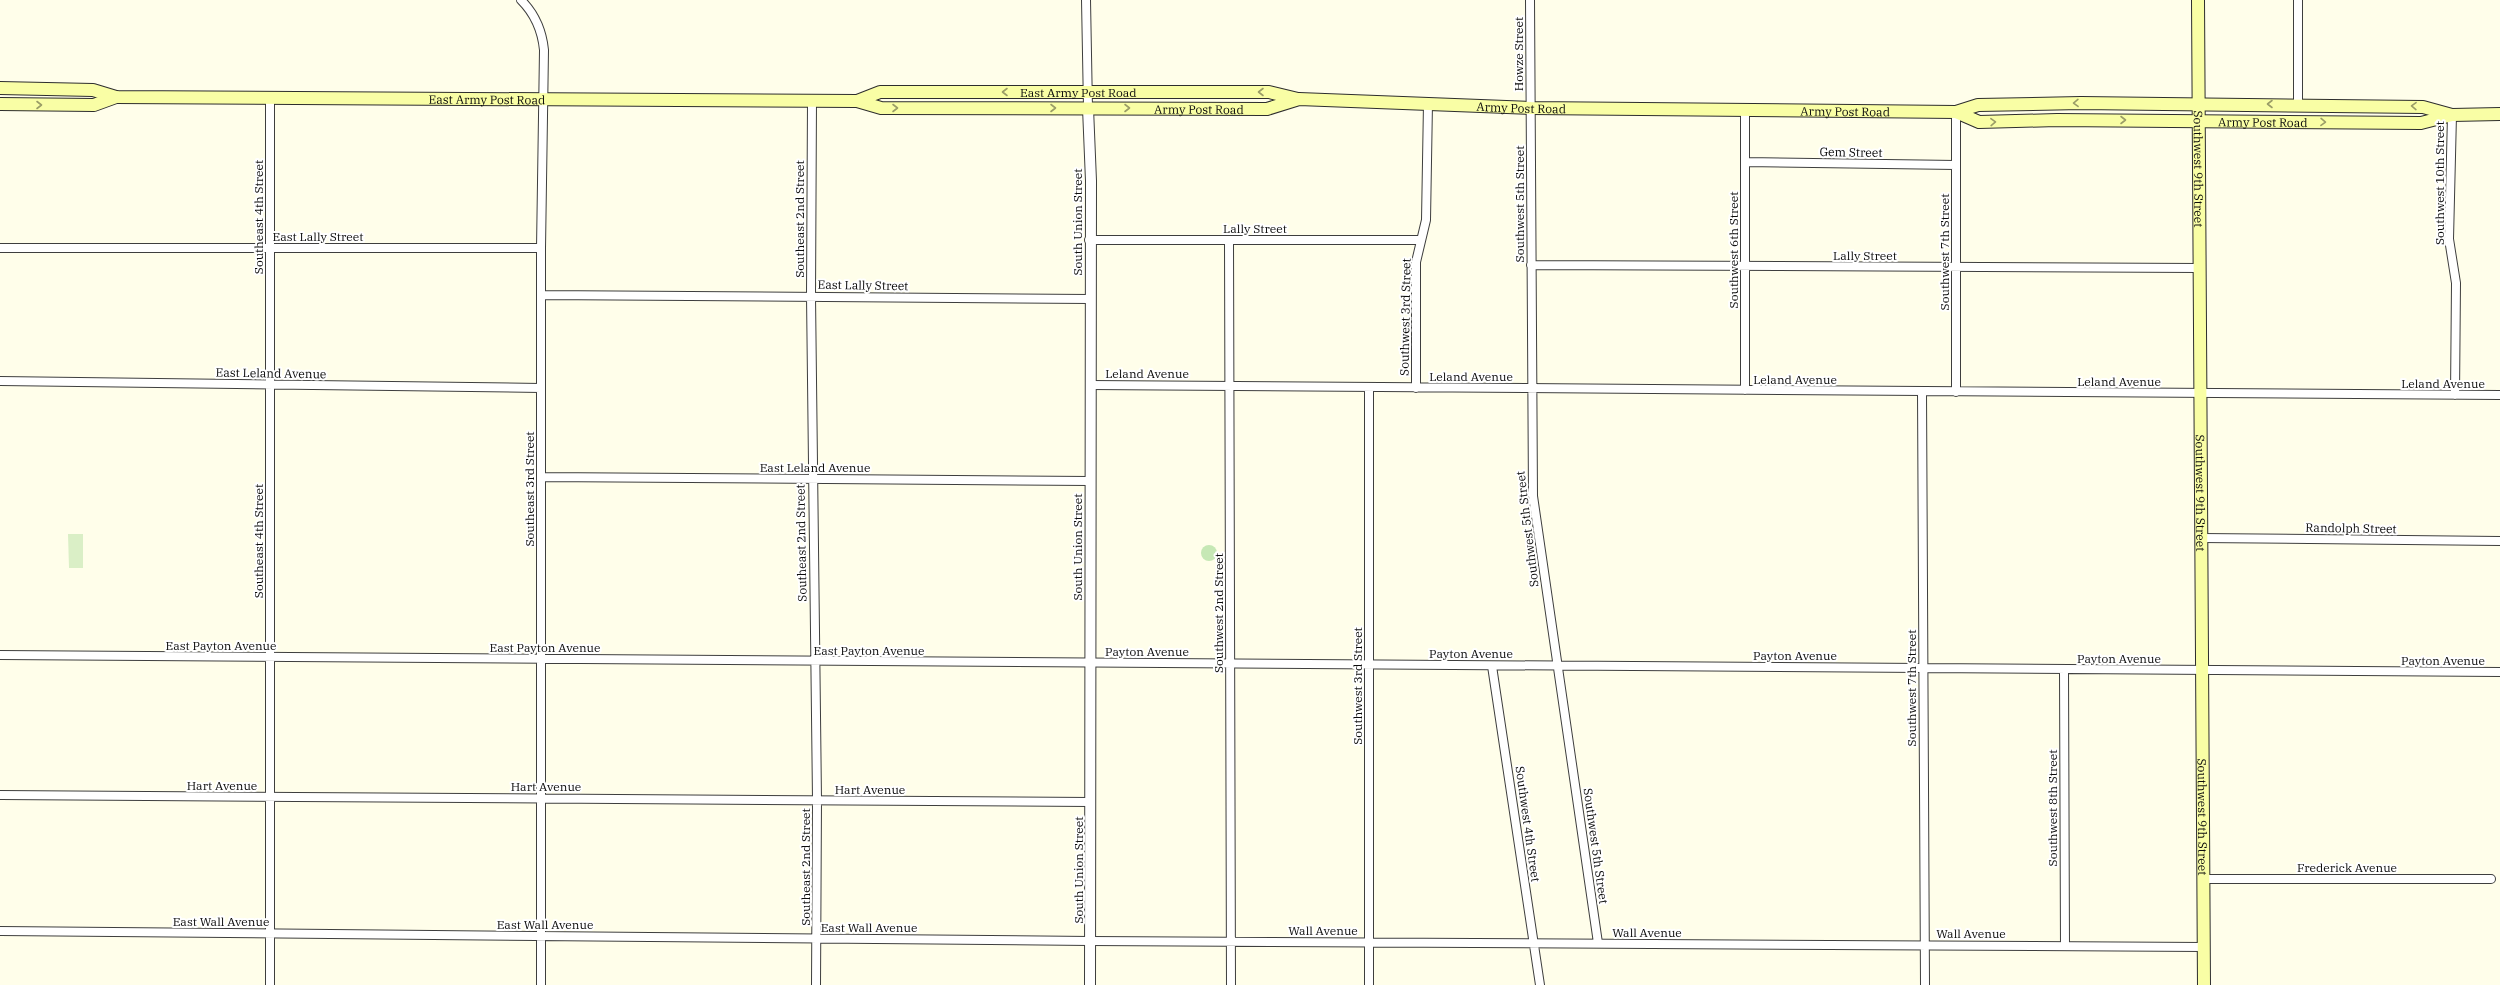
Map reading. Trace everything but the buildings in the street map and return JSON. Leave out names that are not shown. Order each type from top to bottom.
[{"type":"main road","name":"Southwest 9th Street","points":[[2198,0],[2200,120],[2204,985]]},
{"type":"main road","name":"East Army Post Road","points":[[0,88],[93,90],[116,97],[270,96],[857,101],[881,108],[1088,108]]},
{"type":"main road","name":"East Army Post Road","points":[[857,101],[880,92],[1269,92],[1300,99]]},
{"type":"main road","name":"East Army Post Road","points":[[0,104],[94,105],[116,97]]},
{"type":"main road","name":"Army Post Road","points":[[1088,108],[1267,109],[1300,99],[1531,108],[1956,112],[1978,105],[2298,104],[2423,107],[2452,115]]},
{"type":"main road","name":"Army Post Road","points":[[1956,112],[1979,122],[2200,120],[2421,123],[2452,115],[2500,114]]},
{"type":"street","name":"Southeast 3rd Street","points":[[521,0],[534,16],[543,38],[541,248],[541,985]]},
{"type":"street","points":[[1086,0],[1088,108]]},
{"type":"street","name":"Howze Street","points":[[1530,0],[1531,108]]},
{"type":"street","points":[[2298,0],[2298,104]]},
{"type":"street","name":"Southeast 4th Street","points":[[270,96],[270,985]]},
{"type":"street","name":"Southeast 2nd Street","points":[[812,101],[811,296],[814,662],[817,800],[816,985]]},
{"type":"street","name":"Southwest 3rd Street","points":[[1416,388],[1416,262],[1426,220],[1428,103]]},
{"type":"street","name":"South Union Street","points":[[1088,108],[1091,181],[1089,240],[1091,802],[1090,985]]},
{"type":"street","name":"Southwest 5th Street","points":[[1531,108],[1532,496],[1598,943]]},
{"type":"street","name":"Southwest 6th Street","points":[[1745,109],[1746,390]]},
{"type":"street","name":"Southwest 7th Street","points":[[1956,112],[1956,392]]},
{"type":"street","name":"Southwest 10th Street","points":[[2452,115],[2449,240],[2456,283],[2455,395]]},
{"type":"street","name":"Gem Street","points":[[1745,162],[1956,165]]},
{"type":"street","name":"Lally Street","points":[[1089,240],[1421,240]]},
{"type":"street","name":"Southwest 2nd Street","points":[[1229,240],[1231,985]]},
{"type":"street","name":"East Lally Street","points":[[0,248],[541,248]]},
{"type":"street","name":"Lally Street","points":[[1531,265],[2200,268]]},
{"type":"street","name":"East Lally Street","points":[[541,295],[1090,299]]},
{"type":"street","name":"East Leland Avenue","points":[[0,381],[541,388]]},
{"type":"street","name":"Leland Avenue","points":[[1090,385],[2500,395]]},
{"type":"street","name":"Southwest 3rd Street","points":[[1369,387],[1369,985]]},
{"type":"street","name":"Southwest 7th Street","points":[[1922,392],[1924,985]]},
{"type":"street","name":"East Leland Avenue","points":[[541,478],[1090,481]]},
{"type":"street","name":"Randolph Street","points":[[2202,538],[2500,541]]},
{"type":"street","name":"East Payton Avenue","points":[[0,655],[1090,663]]},
{"type":"street","name":"Payton Avenue","points":[[1090,663],[2500,672]]},
{"type":"street","name":"Southwest 4th Street","points":[[1492,666],[1540,985]]},
{"type":"street","name":"Southwest 8th Street","points":[[2064,670],[2065,946]]},
{"type":"street","name":"Hart Avenue","points":[[0,795],[1091,802]]},
{"type":"street","name":"Frederick Avenue","points":[[2203,879],[2491,878]]},
{"type":"street","name":"East Wall Avenue","points":[[0,931],[1090,941]]},
{"type":"street","name":"Wall Avenue","points":[[1090,941],[2204,947]]},
{"type":"green space","points":[[68,534],[83,534],[83,568],[69,568]]},
{"type":"green space","points":[[1209,545],[1216,550],[1217,553],[1212,560],[1209,561],[1202,556],[1201,553],[1206,546]]}]
